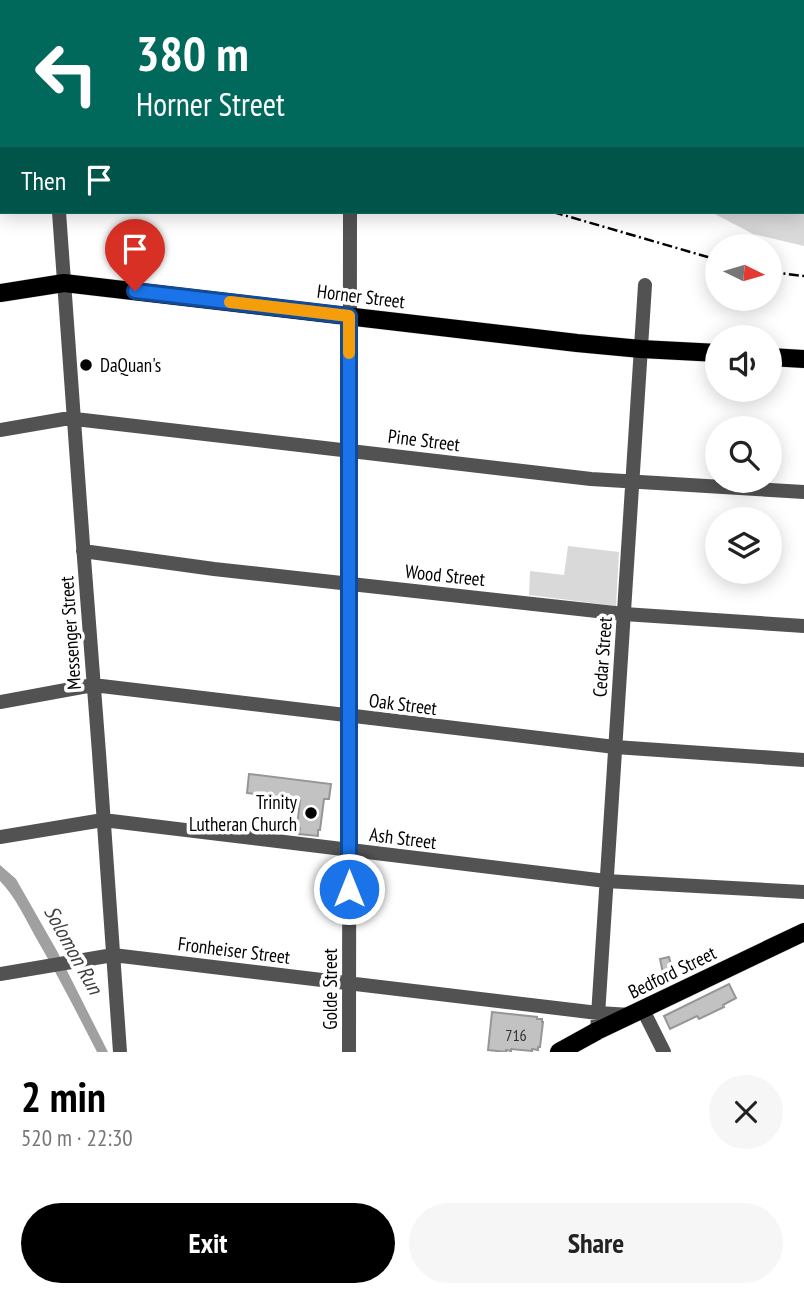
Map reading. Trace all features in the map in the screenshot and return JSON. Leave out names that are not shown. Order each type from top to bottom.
[{"type":"main road","name":"Horner Street","points":[[0,293],[64,283],[495,334],[641,349],[705,352]]},
{"type":"main road","points":[[782,358],[804,359]]},
{"type":"main road","name":"Bedford Street","points":[[559,1052],[597,1031],[804,932]]},
{"type":"street","name":"Messenger Street","points":[[59,214],[120,1052]]},
{"type":"street","name":"Golde Street","points":[[349,214],[349,1052]]},
{"type":"street","name":"Cedar Street","points":[[597,1031],[645,285]]},
{"type":"street","name":"Pine Street","points":[[0,430],[75,419],[488,468],[632,482],[804,492]]},
{"type":"street","name":"Wood Street","points":[[83,551],[214,569],[624,614],[804,626]]},
{"type":"street","name":"Oak Street","points":[[0,702],[93,685],[615,747],[804,760]]},
{"type":"street","name":"Ash Street","points":[[0,837],[103,820],[606,881],[804,892]]},
{"type":"street","name":"Fronheiser Street","points":[[0,974],[113,955],[598,1013],[638,1013]]},
{"type":"street","points":[[638,1013],[664,1052]]},
{"type":"shaded area","points":[[715,214],[804,214],[804,246],[782,241],[782,234],[753,234]]},
{"type":"shaded area","points":[[568,546],[619,552],[616,606],[529,595],[530,571],[564,575]]},
{"type":"shaded area","points":[[0,865],[16,879],[57,951],[108,1052],[97,1052],[19,907],[0,881]]},
{"type":"building","name":"Trinity Lutheran Church","points":[[249,774],[331,784],[329,799],[324,799],[318,836],[299,834],[300,828],[297,827],[300,800],[247,793]]},
{"type":"building","points":[[669,957],[674,975],[664,978],[660,959]]},
{"type":"building","points":[[729,984],[736,998],[699,1019],[697,1016],[670,1029],[664,1016]]},
{"type":"building","points":[[492,1012],[542,1019],[538,1050],[488,1050]]},
{"type":"railway","points":[[560,214],[705,256]]},
{"type":"railway","points":[[782,273],[804,276]]},
{"type":"slow traffic","points":[[230,302],[349,316],[349,353]]},
{"type":"place","name":"DaQuan's","points":[[86,365]]},
{"type":"place","name":"Trinity Lutheran Church","points":[[311,813]]},
{"type":"route","points":[[135,291],[349,316],[349,889]]},
{"type":"water label","name":"Solomon Run","points":[[73,950]]}]
